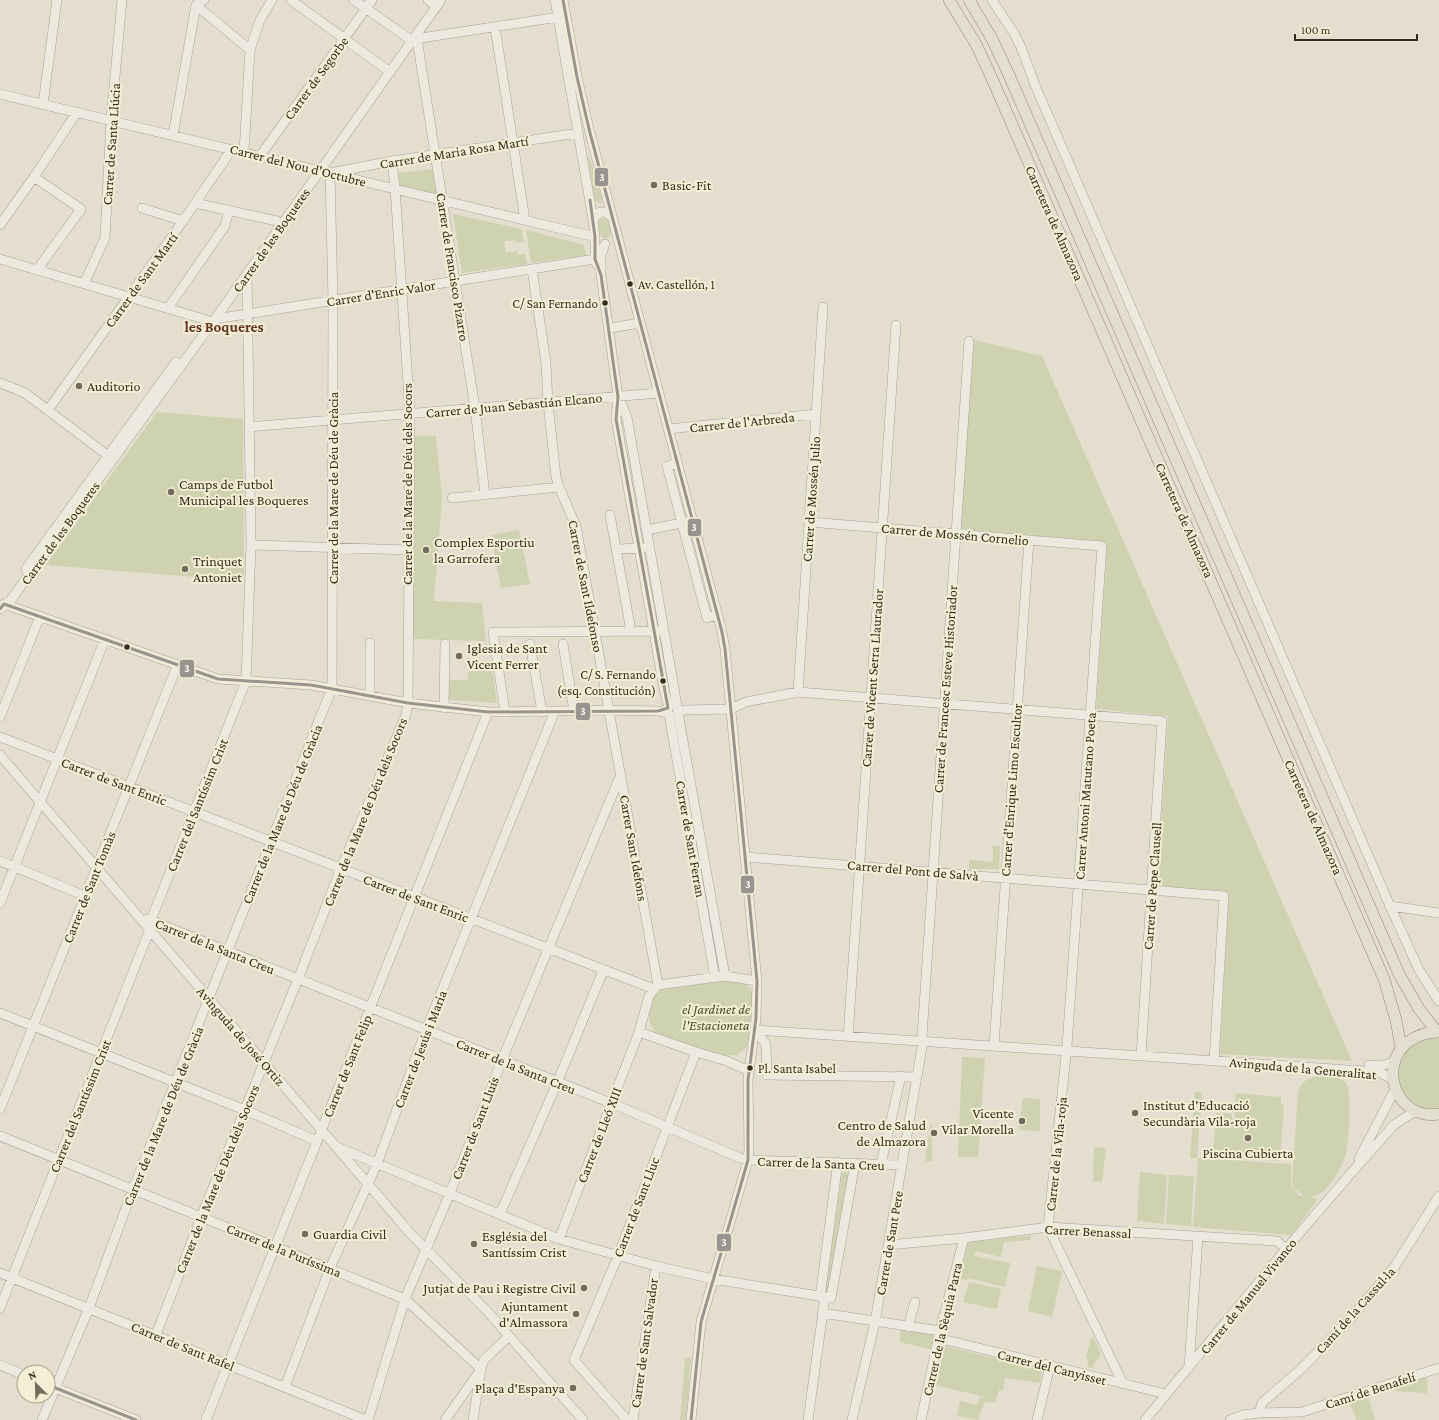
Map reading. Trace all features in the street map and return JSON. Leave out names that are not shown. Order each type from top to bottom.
[{"type":"main road","name":"Carretera de Almazora","points":[[949,0],[977,46],[998,90],[1384,979],[1396,1020],[1401,1048]]},
{"type":"main road","name":"Carretera de Almazora","points":[[969,0],[992,39],[1009,75],[1399,974],[1419,1009],[1438,1032]]},
{"type":"main road","points":[[1438,1032],[1416,1036],[1401,1048],[1394,1062],[1394,1084],[1403,1102],[1415,1111],[1435,1115],[1439,1124]]},
{"type":"street","points":[[43,104],[57,0]]},
{"type":"street","name":"Carrer de Santa Llúcia","points":[[84,284],[105,238],[111,120],[122,0]]},
{"type":"street","points":[[244,152],[250,50],[260,20],[272,0]]},
{"type":"street","points":[[290,0],[386,68]]},
{"type":"street","points":[[354,0],[413,39],[495,28],[559,17]]},
{"type":"street","name":"Carrer de Segorbe","points":[[260,156],[372,0]]},
{"type":"street","name":"Carrer de les Boqueres","points":[[211,320],[278,221],[442,0]]},
{"type":"street","points":[[556,0],[595,237],[605,244],[611,242],[616,233]]},
{"type":"street","points":[[563,0],[578,85],[725,649],[746,857],[757,980],[755,1028],[749,1071],[749,1150],[748,1160],[701,1322],[691,1420]]},
{"type":"street","points":[[992,0],[1021,47],[1035,85],[1390,906],[1419,970],[1439,1001]]},
{"type":"street","name":"Carrer de les Boqueres","points":[[2,606],[5,598],[247,273],[386,68],[413,39],[432,1]]},
{"type":"street","points":[[200,3],[250,50]]},
{"type":"street","points":[[173,135],[200,3]]},
{"type":"street","points":[[495,28],[525,220]]},
{"type":"street","name":"Carrer de Francisco Pizarro","points":[[413,39],[436,155],[475,408],[485,495]]},
{"type":"street","name":"Carrer del Nou d'Octubre","points":[[1,96],[111,120],[595,237]]},
{"type":"street","points":[[0,225],[77,112]]},
{"type":"street","name":"Carrer de Maria Rosa Martí","points":[[330,173],[392,161],[578,134]]},
{"type":"street","name":"Carrer de Sant Martí","points":[[48,410],[183,221],[232,149]]},
{"type":"street","name":"Carrer de la Mare de Déu dels Socors","points":[[156,1335],[201,1216],[298,979],[341,868],[406,715],[408,703],[410,414],[392,161]]},
{"type":"street","name":"Carrer de la Mare de Déu de Gràcia","points":[[56,1378],[89,1308],[133,1189],[332,688],[333,301],[330,173]]},
{"type":"street","points":[[34,177],[81,210],[37,270]]},
{"type":"street","points":[[195,203],[278,221]]},
{"type":"street","points":[[142,208],[183,221]]},
{"type":"street","points":[[168,308],[225,226],[229,210]]},
{"type":"street","points":[[593,220],[600,212],[605,212],[612,217]]},
{"type":"street","name":"Carrer de Sant Ferran","points":[[595,237],[595,260],[601,275]]},
{"type":"street","name":"Carrer de Sant Ferran","points":[[605,244],[601,255],[601,275],[610,328],[618,397],[616,419],[665,694],[681,725],[725,976]]},
{"type":"street","points":[[0,259],[211,320]]},
{"type":"street","name":"Carrer d'Enric Valor","points":[[211,320],[595,260]]},
{"type":"street","name":"Carrer de Sant Ildefonso","points":[[532,269],[546,363],[548,403],[556,477],[559,488],[576,526],[610,710]]},
{"type":"street","name":"Carrer del Santíssim Crist","points":[[0,1308],[246,681],[251,545],[247,273]]},
{"type":"street","name":"Carrer de Mossén Julio","points":[[798,692],[823,307]]},
{"type":"street","points":[[610,328],[640,323]]},
{"type":"street","name":"Carrer de Vicent Serra Llaurador","points":[[848,1034],[896,325]]},
{"type":"street","name":"Carrer de Francesc Esteve Historiador","points":[[922,1039],[969,341]]},
{"type":"street","points":[[0,383],[25,393],[111,457]]},
{"type":"street","name":"Carrer de Juan Sebastián Elcano","points":[[249,427],[659,393]]},
{"type":"street","name":"Carrer de Sant Ferran","points":[[618,397],[627,417],[664,631],[674,710],[715,978]]},
{"type":"street","name":"Carrer de l'Arbreda","points":[[668,429],[816,414]]},
{"type":"street","points":[[677,463],[667,466],[707,618],[717,615]]},
{"type":"street","points":[[452,498],[559,488]]},
{"type":"street","points":[[610,515],[631,631]]},
{"type":"street","points":[[646,530],[692,520]]},
{"type":"street","name":"Carrer de Mossén Cornelio","points":[[809,522],[1102,546]]},
{"type":"street","name":"Carrer d'Enrique Limo Escultor","points":[[994,1043],[1028,540]]},
{"type":"street","points":[[251,545],[408,550]]},
{"type":"street","name":"Carrer Antoni Matutano Poeta","points":[[1067,1048],[1102,546]]},
{"type":"street","points":[[617,549],[650,548]]},
{"type":"street","points":[[2,606],[40,616],[218,680],[311,685],[408,703],[444,708],[488,712],[731,709],[746,702],[798,692],[1090,715]]},
{"type":"street","points":[[0,716],[40,616]]},
{"type":"street","points":[[505,712],[493,632],[664,631]]},
{"type":"street","points":[[0,904],[105,639]]},
{"type":"street","points":[[370,643],[370,695]]},
{"type":"street","points":[[444,708],[445,644]]},
{"type":"street","points":[[530,644],[542,712]]},
{"type":"street","points":[[563,644],[574,711]]},
{"type":"street","name":"Carrer de Sant Tomàs","points":[[0,1109],[177,666]]},
{"type":"street","name":"Carrer Sant Idefons","points":[[610,710],[656,987]]},
{"type":"street","name":"Carrer de Sant Felip","points":[[206,1420],[488,712]]},
{"type":"street","name":"Carrer de Jesús i Maria","points":[[285,1387],[330,1268],[368,1185],[426,1030],[555,712]]},
{"type":"street","name":"Carrer de Pepe Clausell","points":[[1090,715],[1162,721],[1141,1053]]},
{"type":"street","name":"Carrer de Sant Enric","points":[[0,737],[549,948],[603,971],[656,987]]},
{"type":"street","points":[[0,755],[97,867]]},
{"type":"street","name":"Carrer de Sant Lluís","points":[[367,1420],[406,1299],[450,1193],[502,1060],[621,774]]},
{"type":"street","name":"Carrer del Pont de Salvà","points":[[746,857],[1224,896],[1214,1058]]},
{"type":"street","points":[[0,861],[85,896]]},
{"type":"street","name":"Carrer de la Santa Creu","points":[[97,867],[140,918],[150,925],[228,951],[557,1083],[611,1103],[740,1158],[748,1160],[902,1165]]},
{"type":"street","points":[[1390,906],[1439,913]]},
{"type":"street","name":"Avinguda de José Ortiz","points":[[150,925],[209,999],[368,1185],[426,1250],[488,1312],[510,1338]]},
{"type":"street","points":[[713,964],[723,963]]},
{"type":"street","points":[[500,1214],[557,1083],[603,971]]},
{"type":"street","points":[[656,987],[725,976],[757,980]]},
{"type":"street","name":"Carrer de Lleó XIII","points":[[560,1239],[639,1032],[649,996],[656,987]]},
{"type":"street","points":[[0,1013],[175,1084],[244,1110],[317,1141]]},
{"type":"street","points":[[755,1028],[766,1044],[767,1075],[917,1076]]},
{"type":"street","name":"Avinguda de la Generalitat","points":[[755,1028],[1214,1058],[1379,1072],[1394,1084]]},
{"type":"street","points":[[639,1032],[727,1061],[749,1071]]},
{"type":"street","name":"Carrer de Sant Pere","points":[[852,1420],[875,1322],[922,1039]]},
{"type":"street","name":"Carrer de la Vila-roja","points":[[1067,1048],[1048,1227],[1123,1384]]},
{"type":"street","name":"Carrer de Sant Lluc","points":[[627,1420],[574,1360],[618,1256],[696,1052]]},
{"type":"street","name":"Avinguda de la Generalitat","points":[[1214,1058],[1380,1066],[1394,1062]]},
{"type":"street","points":[[727,1061],[750,1060]]},
{"type":"street","points":[[881,1164],[901,1076]]},
{"type":"street","name":"Carrer de Manuel Vivanco","points":[[1352,1172],[1394,1084]]},
{"type":"street","name":"Carrer de Manuel Vivanco","points":[[1145,1420],[1286,1249],[1352,1172],[1394,1124],[1415,1111]]},
{"type":"street","name":"Carrer de la Puríssima","points":[[0,1136],[406,1299],[481,1369]]},
{"type":"street","points":[[335,1146],[560,1239],[656,1266],[713,1279],[825,1298]]},
{"type":"street","points":[[825,1298],[838,1162]]},
{"type":"street","points":[[808,1420],[822,1313],[855,1163]]},
{"type":"street","name":"Camí de la Cassul·la","points":[[1259,1413],[1262,1403],[1300,1370],[1351,1318],[1395,1266],[1439,1196]]},
{"type":"street","name":"Carrer Benassal","points":[[888,1245],[964,1238],[1048,1227],[1277,1241],[1286,1249]]},
{"type":"street","points":[[1189,1368],[1198,1237]]},
{"type":"street","name":"Carrer de la Sèquia Parra","points":[[921,1420],[938,1339],[964,1238]]},
{"type":"street","name":"Carrer de Sant Salvador","points":[[633,1420],[656,1266]]},
{"type":"street","name":"Carrer de Sant Rafel","points":[[0,1273],[367,1420]]},
{"type":"street","points":[[908,1327],[915,1302]]},
{"type":"street","name":"Carrer del Canyisset","points":[[822,1313],[908,1327],[938,1339],[1166,1394]]},
{"type":"street","points":[[473,1420],[481,1369],[484,1360],[510,1338],[583,1420]]},
{"type":"street","points":[[0,1365],[16,1372]]},
{"type":"street","points":[[1037,1420],[1050,1366]]},
{"type":"street","name":"Camí de Benafelí","points":[[1230,1420],[1243,1415],[1259,1413],[1302,1412],[1439,1368]]},
{"type":"street","points":[[445,1420],[481,1369]]},
{"type":"street","points":[[56,1389],[136,1420]]},
{"type":"street","name":"Carrer de la Mare de Déu de Gràcia","points":[[42,1420],[47,1404]]},
{"type":"green space","points":[[589,155],[602,199],[601,203],[595,201],[588,157]]},
{"type":"green space","points":[[434,169],[439,196],[400,186],[398,173]]},
{"type":"green space","points":[[453,214],[521,229],[524,242],[516,243],[515,240],[504,241],[506,253],[517,251],[518,255],[525,254],[527,264],[462,273]]},
{"type":"green space","points":[[602,218],[607,219],[610,227],[611,234],[608,238],[603,238],[600,234],[598,222]]},
{"type":"green space","points":[[526,230],[584,245],[586,255],[531,263]]},
{"type":"green space","points":[[974,340],[1042,356],[1352,1061],[1220,1054],[1229,892],[1157,887],[1168,716],[1096,709],[1107,543],[960,529]]},
{"type":"green space","name":"Camps de Futbol Municipal les Boqueres","points":[[157,412],[243,419],[244,581],[46,565]]},
{"type":"green space","name":"Complex Esportiu la Garrofera","points":[[414,436],[436,436],[442,499],[434,601],[482,603],[486,641],[411,639],[415,496]]},
{"type":"green space","points":[[519,530],[530,584],[501,588],[491,535]]},
{"type":"green space","points":[[492,667],[497,703],[449,700],[449,680],[468,680],[468,672]]},
{"type":"green space","points":[[993,846],[1000,846],[999,869],[969,869],[969,860],[993,862]]},
{"type":"green space","name":"el Jardinet de l'Estacioneta","points":[[727,979],[743,982],[750,988],[753,997],[749,1039],[746,1048],[737,1055],[721,1056],[655,1033],[650,1021],[649,1010],[653,999],[662,990]]},
{"type":"green space","points":[[1435,1038],[1439,1039],[1439,1109],[1418,1105],[1409,1099],[1403,1092],[1399,1083],[1398,1073],[1400,1063],[1406,1053],[1416,1043]]},
{"type":"green space","points":[[962,1057],[985,1058],[978,1157],[958,1157]]},
{"type":"green space","points":[[1319,1076],[1340,1079],[1346,1083],[1348,1088],[1350,1115],[1347,1150],[1341,1166],[1328,1187],[1317,1195],[1310,1197],[1318,1199],[1291,1235],[1193,1227],[1198,1158],[1291,1164],[1291,1185],[1299,1196],[1304,1196],[1295,1189],[1292,1183],[1298,1092],[1301,1085],[1306,1081]]},
{"type":"green space","points":[[1195,1092],[1202,1092],[1197,1158],[1190,1158]]},
{"type":"green space","name":"Piscina Cubierta","points":[[1236,1093],[1281,1097],[1281,1104],[1284,1105],[1280,1161],[1213,1156],[1216,1113],[1232,1114],[1232,1119],[1234,1119]]},
{"type":"green space","points":[[1023,1098],[1040,1099],[1040,1131],[1019,1130]]},
{"type":"green space","points":[[930,1126],[932,1126],[932,1161],[925,1161]]},
{"type":"green space","points":[[1094,1147],[1106,1148],[1102,1182],[1093,1181]]},
{"type":"green space","points":[[844,1172],[849,1173],[850,1175],[828,1293],[825,1294],[842,1175]]},
{"type":"green space","points":[[1140,1172],[1167,1175],[1164,1224],[1137,1221]]},
{"type":"green space","points":[[1169,1175],[1194,1176],[1191,1226],[1166,1224]]},
{"type":"green space","points":[[1031,1235],[1031,1240],[1004,1242],[1001,1257],[976,1251],[974,1256],[1010,1263],[1005,1287],[968,1278],[971,1268],[967,1280],[960,1279],[968,1242]]},
{"type":"green space","points":[[1037,1266],[1062,1271],[1052,1317],[1028,1311]]},
{"type":"green space","points":[[969,1282],[1001,1289],[997,1309],[963,1302]]},
{"type":"green space","points":[[900,1328],[932,1334],[935,1343],[933,1350],[900,1342]]},
{"type":"green space","points":[[1093,1337],[1101,1354],[1092,1368],[1087,1367],[1089,1359],[1086,1357],[1091,1338]]},
{"type":"green space","points":[[945,1346],[1042,1370],[1040,1383],[1005,1378],[1003,1391],[999,1390],[995,1403],[985,1402],[985,1400],[978,1420],[957,1416],[960,1401],[977,1405],[980,1397],[985,1397],[935,1385]]},
{"type":"green space","points":[[685,1358],[691,1358],[686,1420],[680,1420]]},
{"type":"green space","points":[[1426,1377],[1428,1382],[1427,1393],[1396,1391],[1391,1388]]},
{"type":"green space","points":[[1368,1395],[1375,1420],[1357,1420],[1349,1402]]},
{"type":"transit line","name":"3","points":[[563,0],[577,77],[589,129],[722,632],[725,649],[757,981],[756,1018],[748,1080],[748,1160],[701,1322],[691,1420]]},
{"type":"transit line","name":"3","points":[[0,609],[4,604],[218,679],[311,685],[408,703],[488,712],[658,711],[668,708],[616,419],[618,397],[601,275],[595,259],[595,237],[590,200]]},
{"type":"transit line","name":"3","points":[[56,1388],[136,1420]]},
{"type":"place","name":"Basic-Fit","points":[[654,185]]},
{"type":"place","name":"Av. Castellón, 1","points":[[630,284]]},
{"type":"place","name":"C/ San Fernando","points":[[605,303]]},
{"type":"place","name":"Auditorio","points":[[79,386]]},
{"type":"place","name":"Camps de Futbol Municipal les Boqueres","points":[[171,492]]},
{"type":"place","name":"Complex Esportiu la Garrofera","points":[[426,550]]},
{"type":"place","name":"Trinquet Antoniet","points":[[185,569]]},
{"type":"place","name":"Iglesia de Sant Vicent Ferrer","points":[[459,656]]},
{"type":"place","name":"C/ S. Fernando (esq. Constitución)","points":[[663,681]]},
{"type":"place","name":"Pl. Santa Isabel","points":[[750,1068]]},
{"type":"place","name":"Institut d'Educació Secundària Vila-roja","points":[[1135,1113]]},
{"type":"place","name":"Vicente Vilar Morella","points":[[1022,1121]]},
{"type":"place","name":"Centro de Salud de Almazora","points":[[934,1133]]},
{"type":"place","name":"Piscina Cubierta","points":[[1248,1138]]},
{"type":"place","name":"Guardia Civil","points":[[305,1234]]},
{"type":"place","name":"Església del Santíssim Crist","points":[[474,1244]]},
{"type":"place","name":"Jutjat de Pau i Registre Civil","points":[[584,1288]]},
{"type":"place","name":"Ajuntament d'Almassora","points":[[576,1314]]},
{"type":"place","name":"Plaça d'Espanya","points":[[573,1388]]},
{"type":"district","name":"les Boqueres","points":[[224,327]]}]
